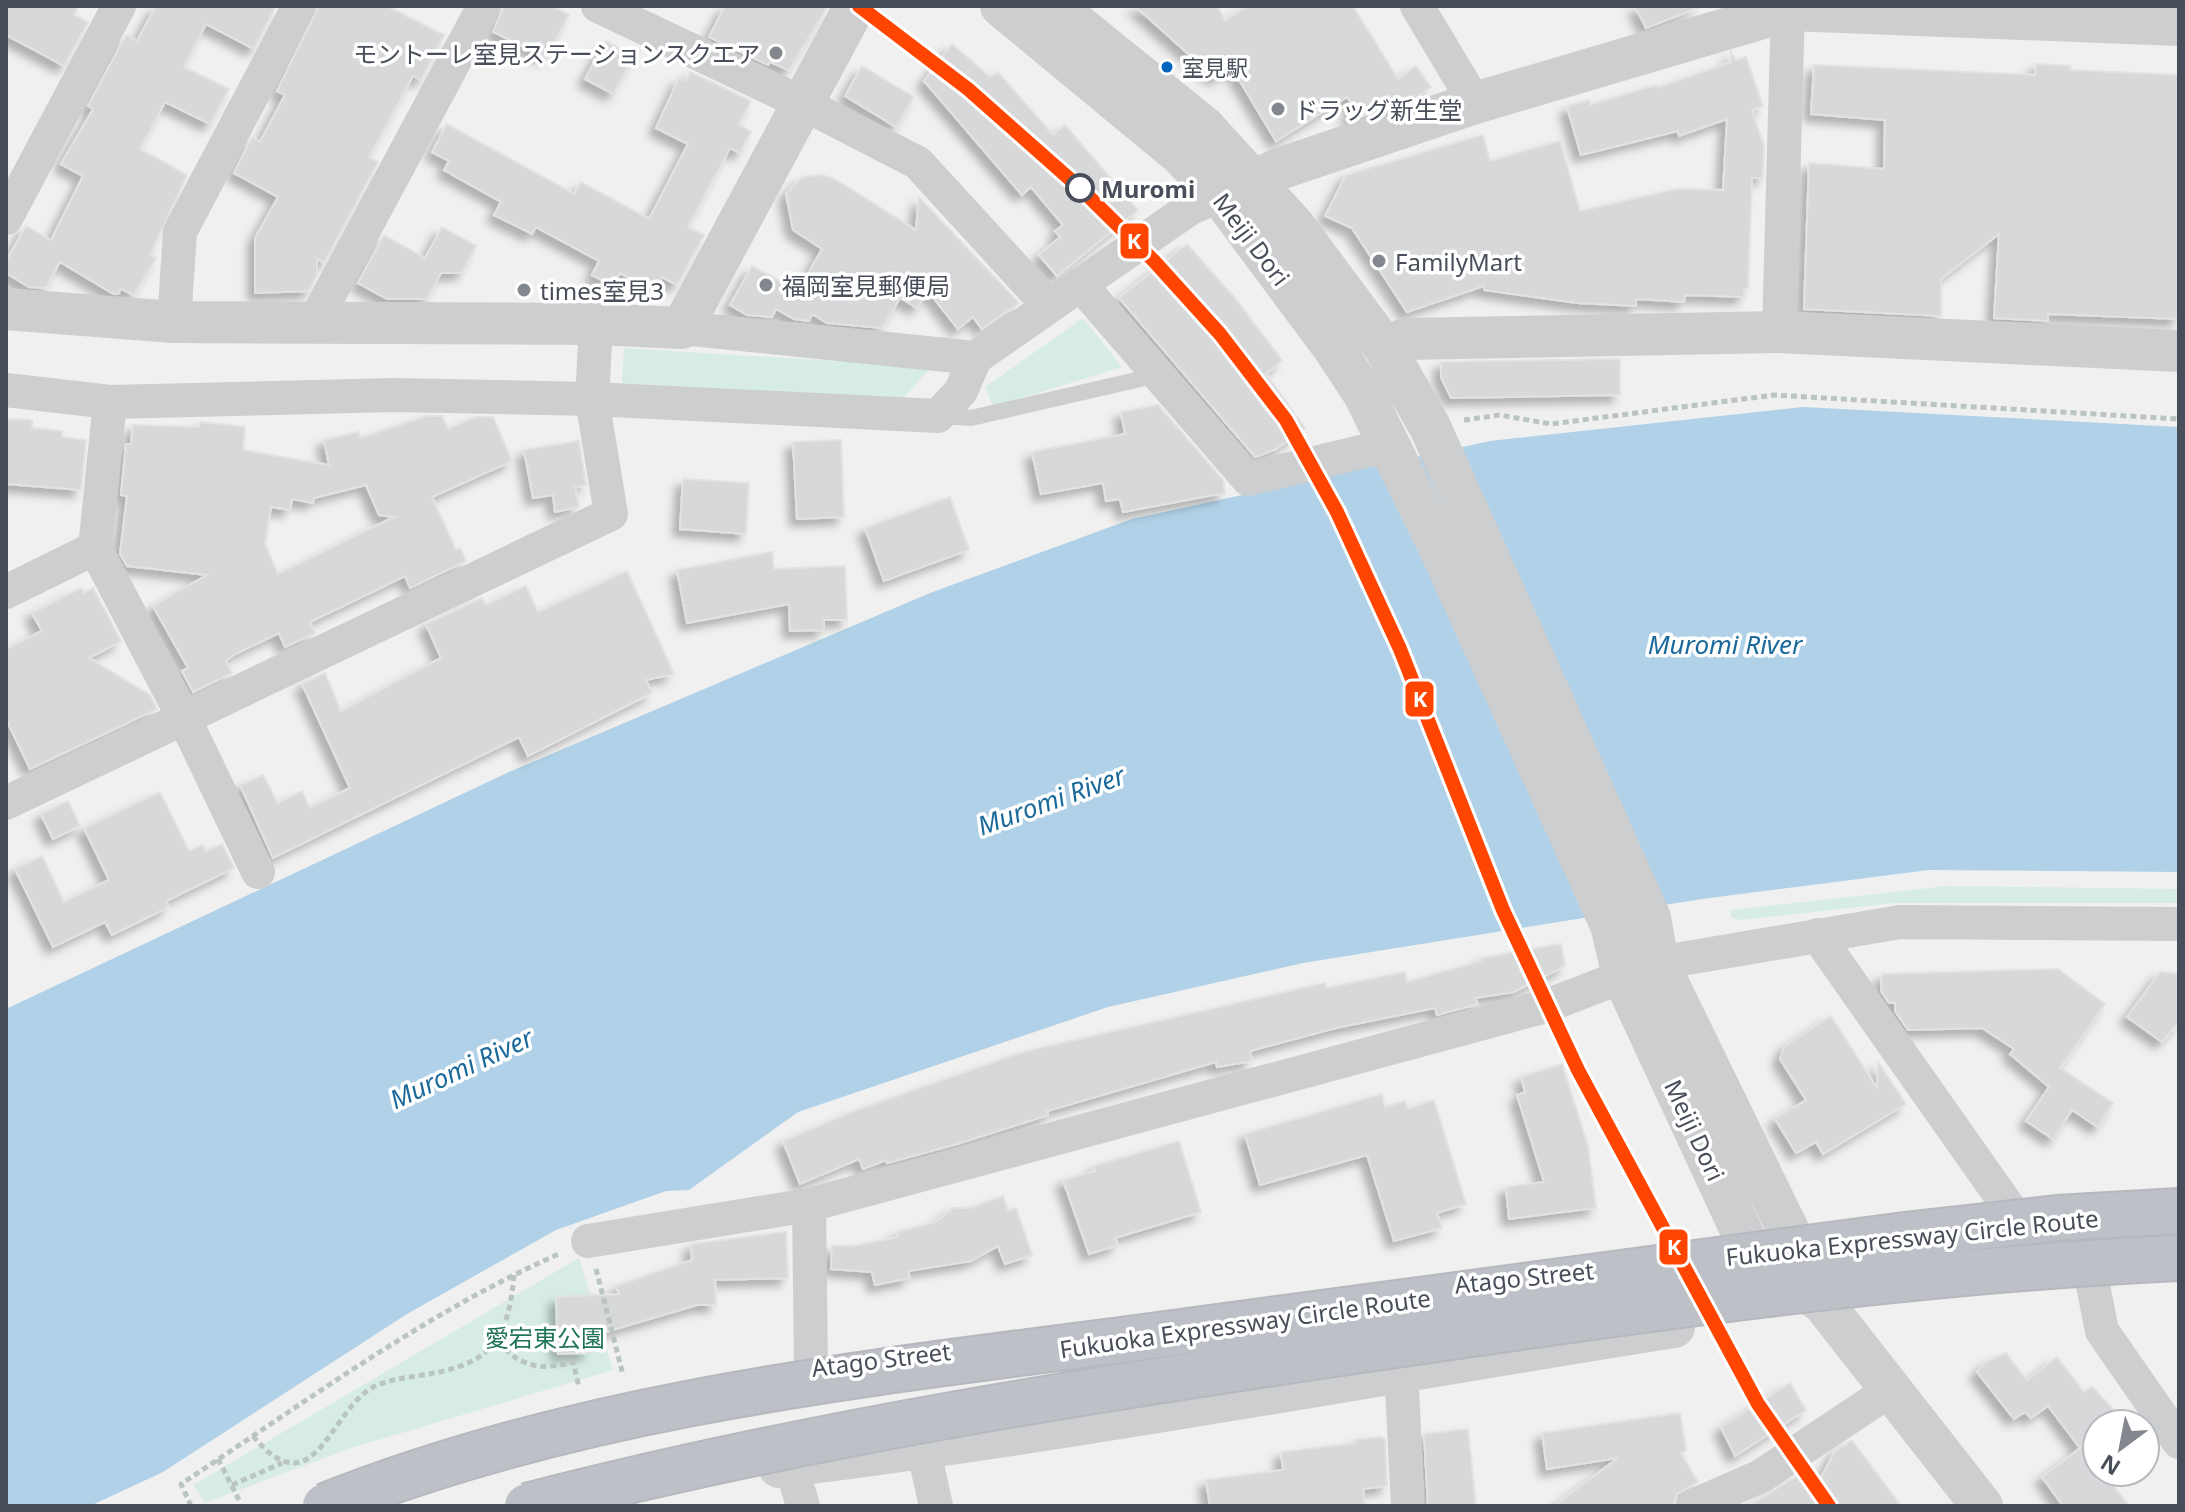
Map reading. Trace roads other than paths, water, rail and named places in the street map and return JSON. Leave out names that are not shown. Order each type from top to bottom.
[{"type":"highway","name":"Fukuoka Expressway Circle Route","points":[[325,1506],[461,1458],[617,1416],[804,1384],[1905,1235],[2057,1218],[2179,1211]]},
{"type":"highway","name":"Fukuoka Expressway Circle Route","points":[[527,1506],[766,1449],[1076,1392],[1582,1318],[1906,1277],[2179,1258]]},
{"type":"street","points":[[6,218],[119,6]]},
{"type":"street","points":[[174,322],[180,232],[299,6]]},
{"type":"street","points":[[314,323],[484,6]]},
{"type":"street","points":[[598,6],[802,103],[918,163],[1048,305]]},
{"type":"street","points":[[682,328],[855,6]]},
{"type":"street","name":"Meiji Dori","points":[[1001,6],[1180,154],[1237,187],[1295,227],[1447,433],[1631,922],[1640,969],[1751,1252],[1823,1303]]},
{"type":"street","name":"Meiji Dori","points":[[1054,6],[1203,126],[1364,394],[1631,922]]},
{"type":"street","points":[[1417,6],[1475,103]]},
{"type":"street","points":[[1779,332],[1789,8]]},
{"type":"street","points":[[6,390],[110,402],[394,395],[592,399],[938,416],[961,391],[975,358],[1189,209],[1237,187],[1475,103],[1789,8],[2179,25]]},
{"type":"street","points":[[1080,284],[1248,479],[1390,445]]},
{"type":"street","points":[[6,309],[174,322],[596,324],[682,328],[975,358]]},
{"type":"street","points":[[6,803],[611,514],[592,399],[596,324]]},
{"type":"street","points":[[1385,348],[1405,339],[1779,332],[2179,351]]},
{"type":"street","points":[[110,402],[95,548],[184,718],[258,872]]},
{"type":"street","points":[[6,592],[95,548]]},
{"type":"street","points":[[588,1241],[809,1205],[1546,1006],[1640,969],[1900,922],[2179,924]]},
{"type":"street","points":[[1817,935],[2019,1222]]},
{"type":"street","name":"Meiji Dori","points":[[1640,969],[1801,1252],[1823,1303],[1982,1506]]},
{"type":"street","points":[[809,1205],[811,1367]]},
{"type":"street","name":"Atago Street","points":[[314,1506],[497,1440],[811,1367],[1073,1336],[1269,1304],[1751,1252],[1801,1252],[2019,1222],[2179,1205]]},
{"type":"street","points":[[547,1506],[658,1481],[923,1447],[1285,1393],[1401,1370],[1823,1303],[2090,1270],[2179,1265]]},
{"type":"street","points":[[2090,1270],[2102,1331],[2179,1442]]},
{"type":"street","points":[[1401,1370],[1408,1506]]},
{"type":"street","points":[[1693,1506],[1761,1476],[1892,1389]]},
{"type":"street","points":[[923,1447],[936,1506]]},
{"type":"street","points":[[791,1465],[803,1506]]},
{"type":"lane","points":[[938,416],[971,418],[1158,375]]},
{"type":"water","name":"Muromi River","points":[[1803,407],[2179,427],[2179,872],[1929,870],[1702,899],[1303,963],[1108,1007],[798,1112],[689,1190],[666,1191],[556,1230],[407,1314],[163,1472],[90,1506],[6,1506],[6,1009],[509,772],[930,593],[1132,519],[1490,441]]},
{"type":"place","name":"モントーレ室見ステーションスクエア","points":[[776,53]]},
{"type":"place","name":"室見駅","points":[[1167,67]]},
{"type":"place","name":"ドラッグ新生堂","points":[[1278,109]]},
{"type":"place","name":"Muromi","points":[[1080,188]]},
{"type":"place","name":"FamilyMart","points":[[1379,261]]},
{"type":"place","name":"福岡室見郵便局","points":[[766,285]]},
{"type":"place","name":"times室見3","points":[[524,290]]},
{"type":"park label","name":"愛宕東公園","points":[[545,1337]]}]
